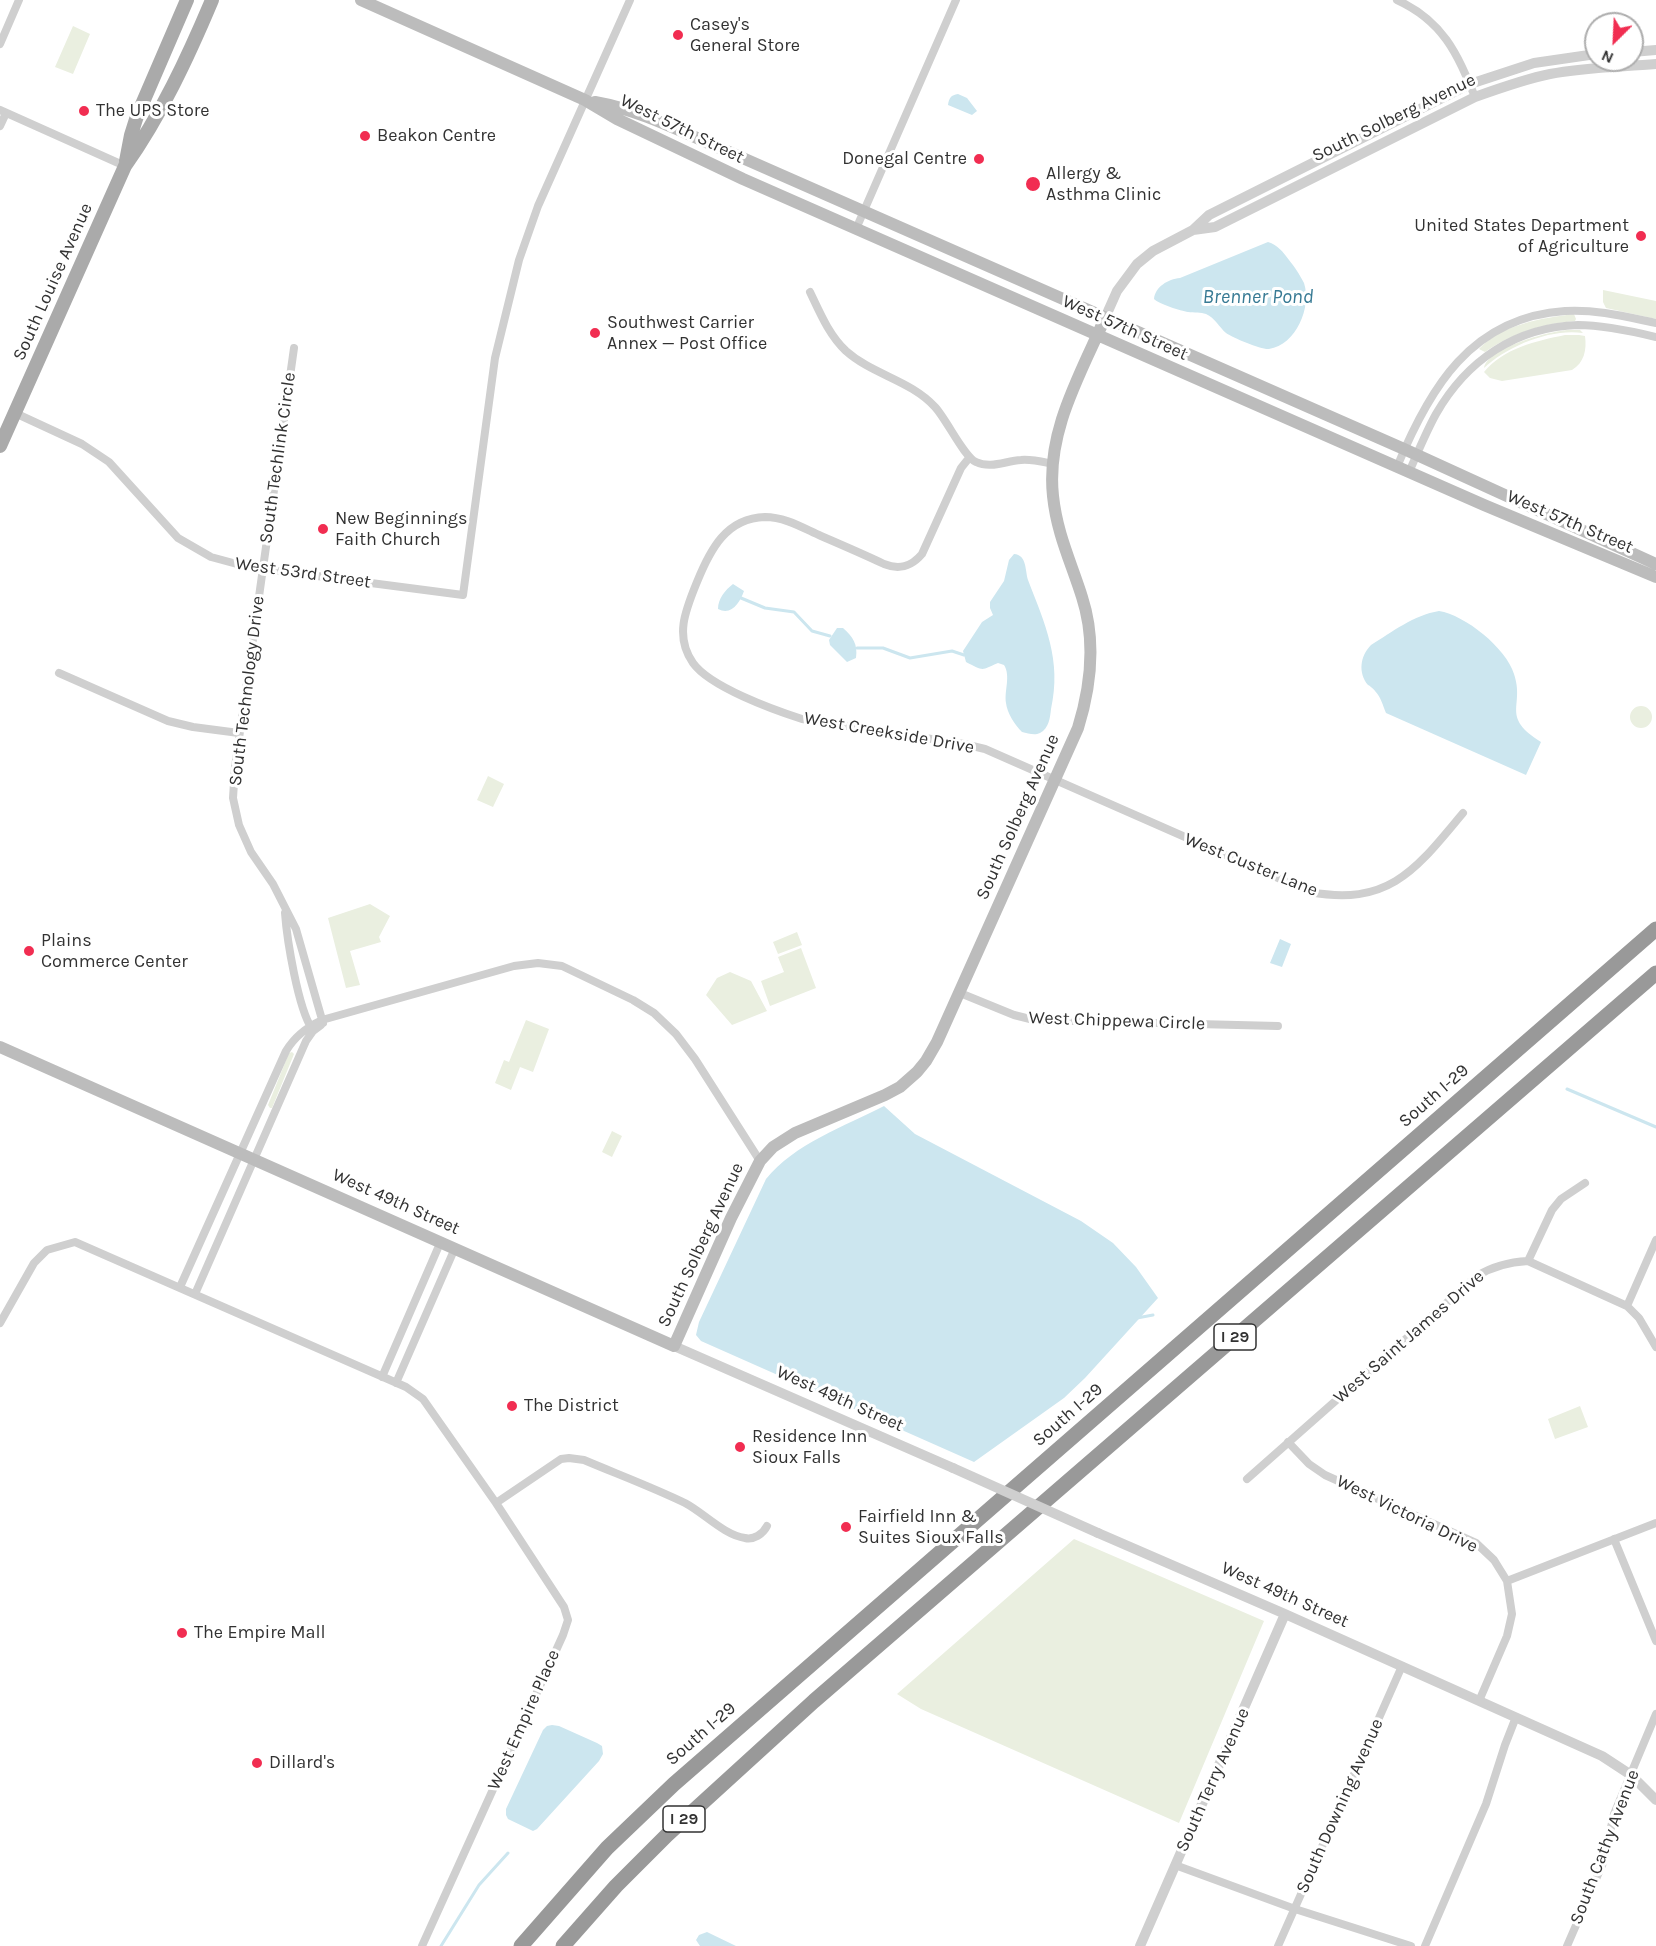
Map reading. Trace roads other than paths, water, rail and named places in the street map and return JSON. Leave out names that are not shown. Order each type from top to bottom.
[{"type":"highway","name":"South I-29","points":[[524,1942],[607,1848],[674,1784],[1656,929]]},
{"type":"highway","name":"I 29","points":[[563,1946],[616,1886],[667,1835],[814,1701],[1656,973]]},
{"type":"main road","name":"South Louise Avenue","points":[[125,166],[130,135],[137,116],[187,0]]},
{"type":"main road","name":"South Louise Avenue","points":[[0,446],[125,166],[164,102],[212,0]]},
{"type":"main road","name":"West 57th Street","points":[[361,0],[585,100],[617,119],[661,140],[856,229],[1403,469],[1656,577]]},
{"type":"main road","name":"West 57th Street","points":[[585,100],[610,104],[641,115],[1404,449],[1656,564]]},
{"type":"main road","name":"South Solberg Avenue","points":[[674,1346],[731,1218],[760,1161],[773,1148],[795,1133],[885,1095],[907,1081],[926,1061],[960,993],[1078,728],[1084,709],[1090,669],[1088,622],[1083,598],[1060,537],[1053,496],[1053,464],[1062,414],[1105,318]]},
{"type":"main road","name":"West 49th Street","points":[[0,1047],[674,1346]]},
{"type":"street","points":[[0,44],[19,0]]},
{"type":"street","points":[[585,100],[630,0]]},
{"type":"street","points":[[856,229],[956,0]]},
{"type":"street","points":[[1398,0],[1416,10],[1436,26],[1458,57],[1475,97]]},
{"type":"street","name":"South Solberg Avenue","points":[[1105,318],[1117,291],[1137,264],[1154,251],[1193,230],[1209,215],[1470,84],[1533,63],[1584,56]]},
{"type":"street","name":"South Solberg Avenue","points":[[1193,230],[1215,227],[1475,97],[1520,81],[1550,74],[1656,64]]},
{"type":"street","name":"West 53rd Street","points":[[15,413],[82,444],[109,462],[168,529],[191,547],[211,557],[235,564],[463,595],[495,358],[511,288],[538,206],[585,100]]},
{"type":"street","points":[[0,126],[3,112],[125,166]]},
{"type":"street","points":[[810,292],[826,326],[846,351],[926,398],[946,421],[969,459],[985,465],[999,465],[1023,460],[1053,464]]},
{"type":"street","points":[[1403,469],[1404,449],[1425,407],[1446,375],[1474,346],[1497,330],[1530,317],[1567,311],[1623,316],[1656,323]]},
{"type":"street","points":[[1403,469],[1416,455],[1437,412],[1460,381],[1495,349],[1511,340],[1545,330],[1580,325],[1625,330],[1656,337]]},
{"type":"street","name":"South Techlink Circle","points":[[262,568],[294,348]]},
{"type":"street","name":"West Creekside Drive","points":[[969,459],[961,468],[922,554],[914,562],[904,567],[897,568],[884,564],[794,524],[774,518],[756,518],[731,529],[718,540],[709,553],[686,609],[682,628],[684,646],[695,666],[711,680],[782,712],[827,724],[985,749],[1055,781]]},
{"type":"street","name":"South Technology Drive","points":[[262,568],[239,733],[234,785],[236,812],[244,838],[273,884],[300,939],[326,1021]]},
{"type":"street","points":[[59,673],[168,721],[239,733]]},
{"type":"street","name":"West Custer Lane","points":[[1055,781],[1292,885],[1330,896],[1353,896],[1377,890],[1398,881],[1419,865],[1463,813]]},
{"type":"street","name":"South Technology Drive","points":[[285,910],[288,944],[311,1028]]},
{"type":"street","points":[[180,1287],[286,1051],[296,1036],[326,1021],[514,966],[538,963],[562,966],[633,1000],[662,1020],[676,1034],[694,1059],[760,1161]]},
{"type":"street","name":"West Chippewa Circle","points":[[960,993],[1014,1016],[1034,1020],[1278,1026]]},
{"type":"street","points":[[195,1294],[311,1028]]},
{"type":"street","points":[[1585,1183],[1561,1199],[1552,1210],[1528,1261],[1627,1306],[1639,1318],[1656,1347]]},
{"type":"street","points":[[1627,1306],[1656,1240]]},
{"type":"street","name":"West Empire Place","points":[[0,1323],[34,1263],[47,1250],[75,1242],[396,1383],[423,1399],[496,1503],[564,1607],[568,1620],[422,1946]]},
{"type":"street","points":[[382,1377],[441,1242]]},
{"type":"street","points":[[396,1383],[455,1248]]},
{"type":"street","name":"West Saint James Drive","points":[[1247,1479],[1478,1276],[1502,1264],[1528,1261]]},
{"type":"street","name":"West 49th Street","points":[[674,1346],[1602,1756],[1631,1775],[1656,1800]]},
{"type":"street","name":"West Victoria Drive","points":[[1288,1442],[1309,1464],[1325,1475],[1476,1543],[1494,1560],[1507,1581],[1512,1614],[1507,1636],[1479,1701]]},
{"type":"street","points":[[496,1503],[561,1459],[569,1458],[584,1460],[685,1503],[736,1535],[752,1538],[765,1531],[767,1526]]},
{"type":"street","points":[[1507,1581],[1656,1523]]},
{"type":"street","points":[[1614,1539],[1656,1641]]},
{"type":"street","name":"South Terry Avenue","points":[[1140,1946],[1285,1614]]},
{"type":"street","name":"South Downing Avenue","points":[[1278,1946],[1402,1666]]},
{"type":"street","name":"South Cathy Avenue","points":[[1567,1946],[1603,1863],[1614,1814],[1656,1714]]},
{"type":"street","points":[[1425,1946],[1486,1804],[1504,1745],[1516,1717]]},
{"type":"street","points":[[1175,1865],[1295,1909],[1411,1946]]},
{"type":"water","points":[[958,94],[967,98],[977,111],[972,115],[948,105],[951,97]]},
{"type":"water","name":"Brenner Pond","points":[[1268,242],[1280,249],[1293,265],[1304,283],[1306,293],[1306,303],[1300,324],[1294,333],[1279,346],[1265,349],[1248,343],[1226,333],[1206,314],[1180,310],[1154,299],[1160,287],[1171,280]]},
{"type":"water","points":[[1014,554],[1021,557],[1025,564],[1028,580],[1046,627],[1053,658],[1054,691],[1049,719],[1047,726],[1036,734],[1022,732],[1010,715],[1006,703],[1007,674],[1004,665],[998,663],[980,669],[966,662],[963,651],[982,622],[993,615],[990,602],[1004,581],[1009,560]]},
{"type":"water","points":[[733,584],[744,591],[740,599],[735,607],[727,611],[718,609],[722,595]]},
{"type":"water","points":[[1439,611],[1461,619],[1483,634],[1510,664],[1517,685],[1517,718],[1529,733],[1541,742],[1526,775],[1386,713],[1379,696],[1365,680],[1362,670],[1363,659],[1371,645],[1412,620]]},
{"type":"water","points":[[837,628],[843,628],[852,638],[856,658],[847,662],[830,645],[829,640]]},
{"type":"water","points":[[1280,939],[1291,944],[1282,967],[1270,963]]},
{"type":"water","points":[[884,1106],[915,1134],[1081,1221],[1113,1243],[1136,1267],[1158,1298],[1064,1398],[974,1462],[701,1341],[696,1335],[699,1322],[766,1179],[805,1146]]},
{"type":"water","points":[[552,1725],[597,1743],[602,1746],[603,1754],[533,1831],[508,1819],[506,1809],[543,1730]]},
{"type":"water","points":[[707,1932],[736,1946],[700,1946],[696,1940],[699,1935]]},
{"type":"waterway","points":[[741,598],[765,608],[794,612],[812,631],[830,636]]},
{"type":"waterway","points":[[857,648],[883,648],[910,658],[952,651],[964,655]]},
{"type":"waterway","points":[[1567,1089],[1656,1127]]},
{"type":"waterway","points":[[1137,1318],[1153,1315]]},
{"type":"waterway","points":[[441,1946],[479,1885],[508,1853]]},
{"type":"place","name":"Casey's General Store","points":[[678,35]]},
{"type":"place","name":"The UPS Store","points":[[84,111]]},
{"type":"place","name":"Beakon Centre","points":[[365,136]]},
{"type":"place","name":"Donegal Centre","points":[[979,159]]},
{"type":"place","name":"Allergy & Asthma Clinic","points":[[1033,184]]},
{"type":"place","name":"United States Department of Agriculture","points":[[1641,236]]},
{"type":"place","name":"Southwest Carrier Annex — Post Office","points":[[595,333]]},
{"type":"place","name":"New Beginnings Faith Church","points":[[323,529]]},
{"type":"place","name":"Plains Commerce Center","points":[[29,951]]},
{"type":"place","name":"The District","points":[[512,1406]]},
{"type":"place","name":"Residence Inn Sioux Falls","points":[[740,1447]]},
{"type":"place","name":"Fairfield Inn & Suites Sioux Falls","points":[[846,1527]]},
{"type":"place","name":"The Empire Mall","points":[[182,1633]]},
{"type":"place","name":"Dillard's","points":[[257,1763]]}]
